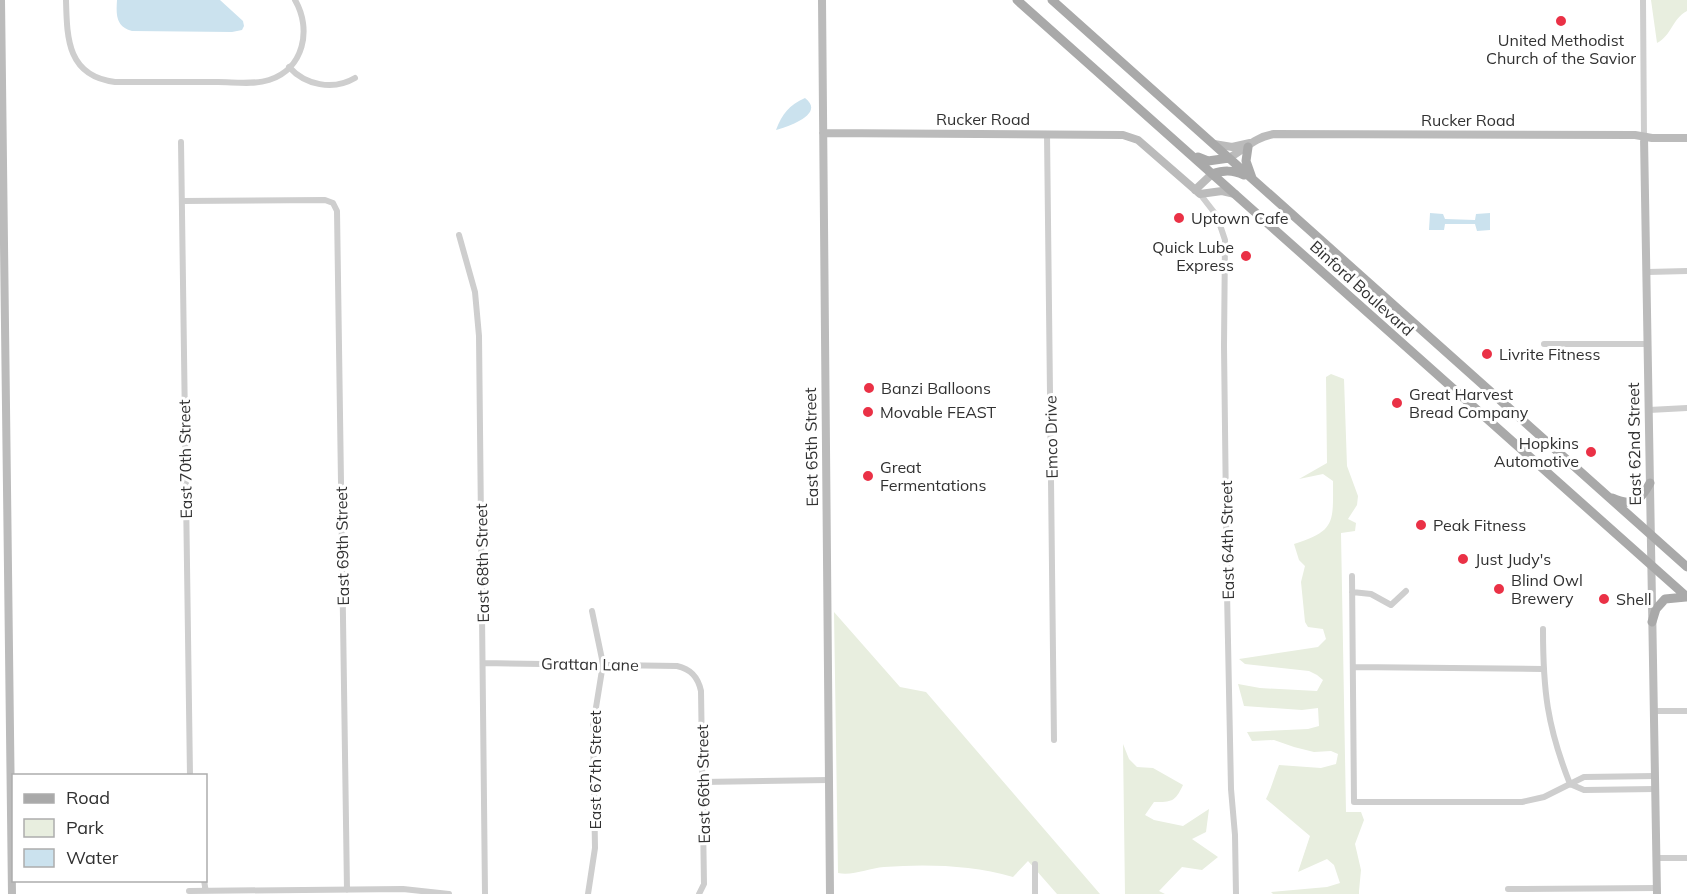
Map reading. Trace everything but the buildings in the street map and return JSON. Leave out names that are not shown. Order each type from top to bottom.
[{"type":"main road","name":"Binford Boulevard","points":[[1017,0],[1687,597]]},
{"type":"main road","name":"Binford Boulevard","points":[[1052,0],[1687,567]]},
{"type":"main road","points":[[1249,145],[1246,161],[1253,180]]},
{"type":"main road","points":[[1190,154],[1208,161],[1229,158]]},
{"type":"main road","points":[[1212,174],[1234,171],[1253,180]]},
{"type":"main road","points":[[1605,494],[1625,503],[1635,502],[1644,494],[1650,483]]},
{"type":"main road","points":[[1652,622],[1656,609],[1665,599],[1687,597]]},
{"type":"street","points":[[1,0],[12,894]]},
{"type":"street","points":[[66,0],[69,44],[80,65],[96,77],[115,82],[256,82],[274,78],[290,67],[299,54],[305,29],[303,16],[295,0]]},
{"type":"street","name":"East 65th Street","points":[[822,0],[830,894]]},
{"type":"street","name":"East 62nd Street","points":[[1508,889],[1657,891],[1650,483],[1653,409],[1648,344],[1643,0]]},
{"type":"street","points":[[290,67],[304,80],[316,84],[343,83],[355,78]]},
{"type":"street","name":"Rucker Road","points":[[823,133],[1123,135],[1132,137],[1146,146],[1197,192]]},
{"type":"street","name":"Emco Drive","points":[[1047,134],[1054,740]]},
{"type":"street","name":"Rucker Road","points":[[1229,158],[1264,136],[1289,134],[1687,138]]},
{"type":"street","name":"East 70th Street","points":[[181,142],[190,774]]},
{"type":"street","name":"Rucker Road","points":[[1214,144],[1232,147],[1249,145]]},
{"type":"street","points":[[1197,192],[1212,174]]},
{"type":"street","points":[[1197,192],[1222,191],[1235,194]]},
{"type":"street","name":"East 64th Street","points":[[1197,192],[1218,216],[1225,240],[1227,603],[1236,894]]},
{"type":"street","name":"East 69th Street","points":[[182,201],[325,200],[333,203],[337,210],[347,890]]},
{"type":"street","name":"East 68th Street","points":[[459,235],[475,292],[479,336],[485,894]]},
{"type":"street","points":[[1648,272],[1687,271]]},
{"type":"street","points":[[1544,344],[1648,344]]},
{"type":"street","points":[[1653,409],[1687,408]]},
{"type":"street","points":[[1352,576],[1354,802],[1522,802],[1544,796],[1584,777],[1655,776]]},
{"type":"street","points":[[1352,592],[1371,594],[1391,605],[1406,591]]},
{"type":"street","name":"East 67th Street","points":[[588,894],[595,848],[593,726],[603,664],[592,610]]},
{"type":"street","points":[[1543,629],[1544,691],[1553,737],[1570,784]]},
{"type":"street","name":"Grattan Lane","points":[[483,663],[677,666],[694,674]]},
{"type":"street","points":[[1353,667],[1543,669]]},
{"type":"street","name":"East 66th Street","points":[[694,674],[701,691],[704,884],[699,894]]},
{"type":"street","points":[[1654,711],[1687,711]]},
{"type":"street","points":[[702,782],[829,780]]},
{"type":"street","points":[[1570,784],[1584,789],[1655,789]]},
{"type":"street","points":[[1656,858],[1687,858]]},
{"type":"street","points":[[1035,864],[1035,894]]},
{"type":"street","points":[[189,892],[414,890],[449,894]]},
{"type":"green space","points":[[1651,0],[1687,0],[1687,11],[1657,43]]},
{"type":"green space","points":[[1331,374],[1344,379],[1347,466],[1358,496],[1357,505],[1348,519],[1356,523],[1355,531],[1341,533],[1346,812],[1361,812],[1364,820],[1355,844],[1361,870],[1359,894],[1273,894],[1271,892],[1327,887],[1340,883],[1334,865],[1327,859],[1298,872],[1310,836],[1266,799],[1279,765],[1321,768],[1336,764],[1338,754],[1331,751],[1314,752],[1274,740],[1252,741],[1247,732],[1308,729],[1319,726],[1318,708],[1302,710],[1244,706],[1238,684],[1260,688],[1317,691],[1323,680],[1309,671],[1245,664],[1239,659],[1318,647],[1326,639],[1323,629],[1308,627],[1305,622],[1301,582],[1305,566],[1299,560],[1294,544],[1325,529],[1332,516],[1333,481],[1323,474],[1299,479],[1327,463],[1326,377]]},
{"type":"green space","points":[[834,612],[900,687],[926,692],[1100,894],[1057,894],[1028,861],[1013,877],[981,870],[933,866],[884,867],[838,873]]},
{"type":"green space","points":[[1123,744],[1129,759],[1137,767],[1153,768],[1183,785],[1175,798],[1169,801],[1154,802],[1145,815],[1154,820],[1183,826],[1209,809],[1206,832],[1192,839],[1218,857],[1202,870],[1182,867],[1159,891],[1165,894],[1125,894]]},
{"type":"water","points":[[117,0],[220,0],[243,21],[244,26],[242,30],[232,32],[132,31],[123,27],[118,20]]},
{"type":"water","points":[[805,98],[811,109],[808,114],[796,123],[776,130],[787,111]]},
{"type":"water","points":[[1430,213],[1443,214],[1445,219],[1475,220],[1476,214],[1490,213],[1490,230],[1477,231],[1475,224],[1445,224],[1444,230],[1429,230]]},
{"type":"place","name":"United Methodist Church of the Savior","points":[[1561,21]]},
{"type":"place","name":"Uptown Cafe","points":[[1179,218]]},
{"type":"place","name":"Quick Lube Express","points":[[1246,256]]},
{"type":"place","name":"Livrite Fitness","points":[[1487,354]]},
{"type":"place","name":"Banzi Balloons","points":[[869,388]]},
{"type":"place","name":"Great Harvest Bread Company","points":[[1397,403]]},
{"type":"place","name":"Movable FEAST","points":[[868,412]]},
{"type":"place","name":"Hopkins Automotive","points":[[1591,452]]},
{"type":"place","name":"Great Fermentations","points":[[868,476]]},
{"type":"place","name":"Peak Fitness","points":[[1421,525]]},
{"type":"place","name":"Just Judy's","points":[[1463,559]]},
{"type":"place","name":"Blind Owl Brewery","points":[[1499,589]]},
{"type":"place","name":"Shell","points":[[1604,599]]}]
